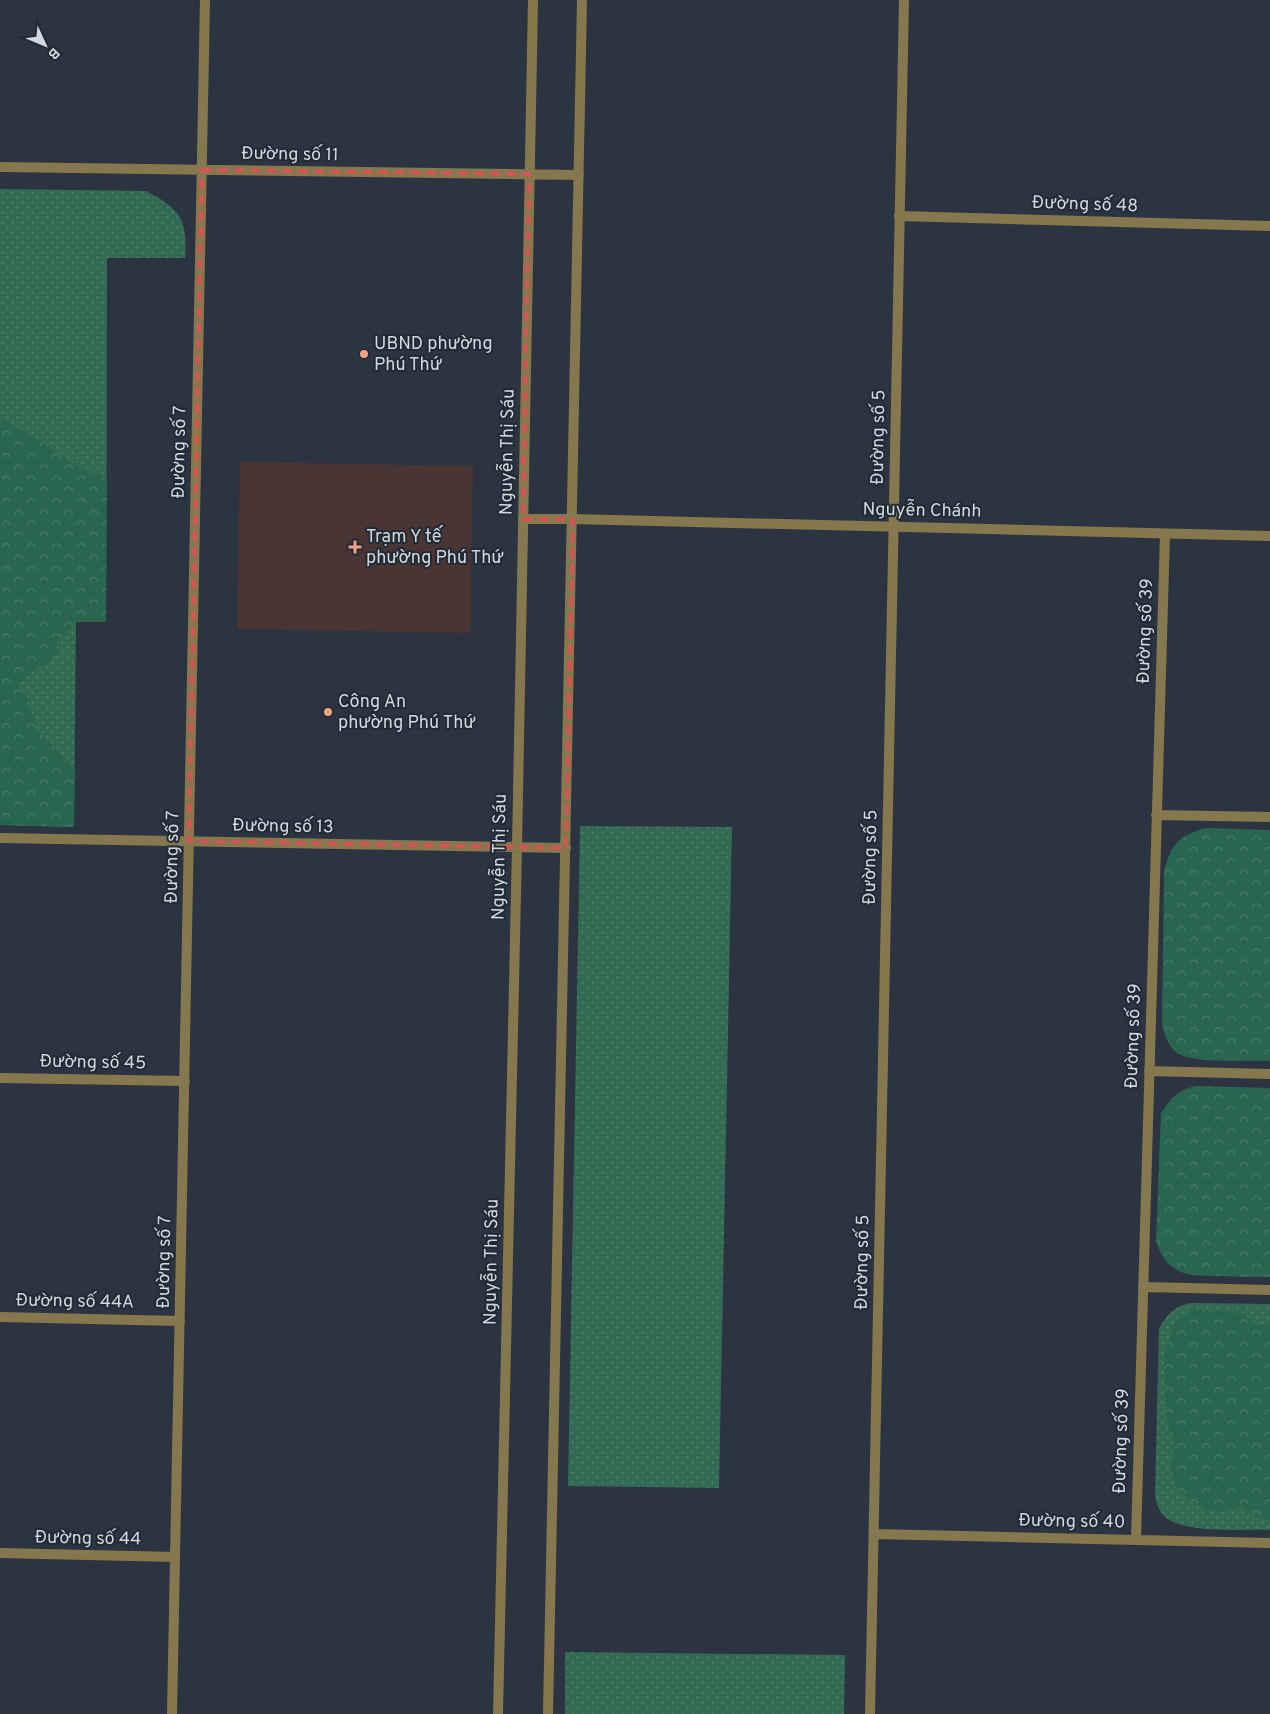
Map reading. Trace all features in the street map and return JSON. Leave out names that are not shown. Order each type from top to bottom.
[{"type":"street","name":"Đường số 7","points":[[172,1714],[205,0]]},
{"type":"street","name":"Nguyễn Thị Sáu","points":[[498,1714],[533,0]]},
{"type":"street","points":[[548,1714],[582,0]]},
{"type":"street","name":"Đường số 5","points":[[870,1714],[904,0]]},
{"type":"street","name":"Đường số 11","points":[[0,167],[579,175]]},
{"type":"street","name":"Đường số 48","points":[[900,216],[1270,226]]},
{"type":"street","name":"Nguyễn Chánh","points":[[523,519],[1270,536]]},
{"type":"street","name":"Đường số 39","points":[[1136,1539],[1165,534]]},
{"type":"street","points":[[1156,815],[1270,818]]},
{"type":"street","name":"Đường số 13","points":[[0,838],[566,848]]},
{"type":"street","points":[[1149,1072],[1270,1074]]},
{"type":"street","name":"Đường số 45","points":[[0,1078],[185,1081]]},
{"type":"street","points":[[1143,1287],[1270,1290]]},
{"type":"street","name":"Đường số 44A","points":[[0,1317],[180,1321]]},
{"type":"street","name":"Đường số 40","points":[[874,1534],[1270,1543]]},
{"type":"street","name":"Đường số 44","points":[[0,1553],[176,1557]]},
{"type":"highlighted area","points":[[202,170],[529,174],[523,519],[573,519],[566,848],[189,841]]},
{"type":"shaded area","points":[[240,462],[473,466],[470,633],[237,629]]},
{"type":"green space","points":[[0,189],[146,191],[158,197],[174,210],[183,224],[185,234],[185,258],[107,258],[106,622],[76,622],[74,827],[0,825]]},
{"type":"green space","points":[[0,418],[41,441],[76,465],[107,479],[106,622],[76,622],[57,641],[58,657],[33,671],[18,686],[27,696],[37,729],[75,770],[74,827],[0,825]]},
{"type":"green space","points":[[580,826],[732,827],[719,1488],[568,1486]]},
{"type":"green space","points":[[1206,828],[1270,830],[1270,1061],[1221,1061],[1195,1059],[1185,1056],[1177,1053],[1171,1047],[1162,1025],[1164,872],[1170,854],[1177,842],[1189,834]]},
{"type":"green space","points":[[1196,1086],[1270,1088],[1270,1277],[1200,1276],[1181,1272],[1166,1262],[1156,1241],[1161,1113],[1176,1095]]},
{"type":"green space","points":[[1191,1303],[1270,1304],[1270,1530],[1214,1529],[1184,1526],[1164,1516],[1158,1506],[1155,1494],[1159,1328],[1172,1311],[1180,1306]]},
{"type":"green space","points":[[1194,1309],[1242,1313],[1258,1326],[1270,1325],[1270,1519],[1261,1520],[1242,1507],[1228,1512],[1206,1510],[1188,1501],[1176,1486],[1171,1467],[1174,1445],[1167,1423],[1164,1352],[1175,1323]]},
{"type":"green space","points":[[565,1652],[845,1655],[844,1714],[565,1714]]},
{"type":"place","name":"UBND phường Phú Thứ","points":[[364,354]]},
{"type":"place","name":"Trạm Y tế phường Phú Thứ","points":[[355,547]]},
{"type":"place","name":"Công An phường Phú Thứ","points":[[328,712]]}]
